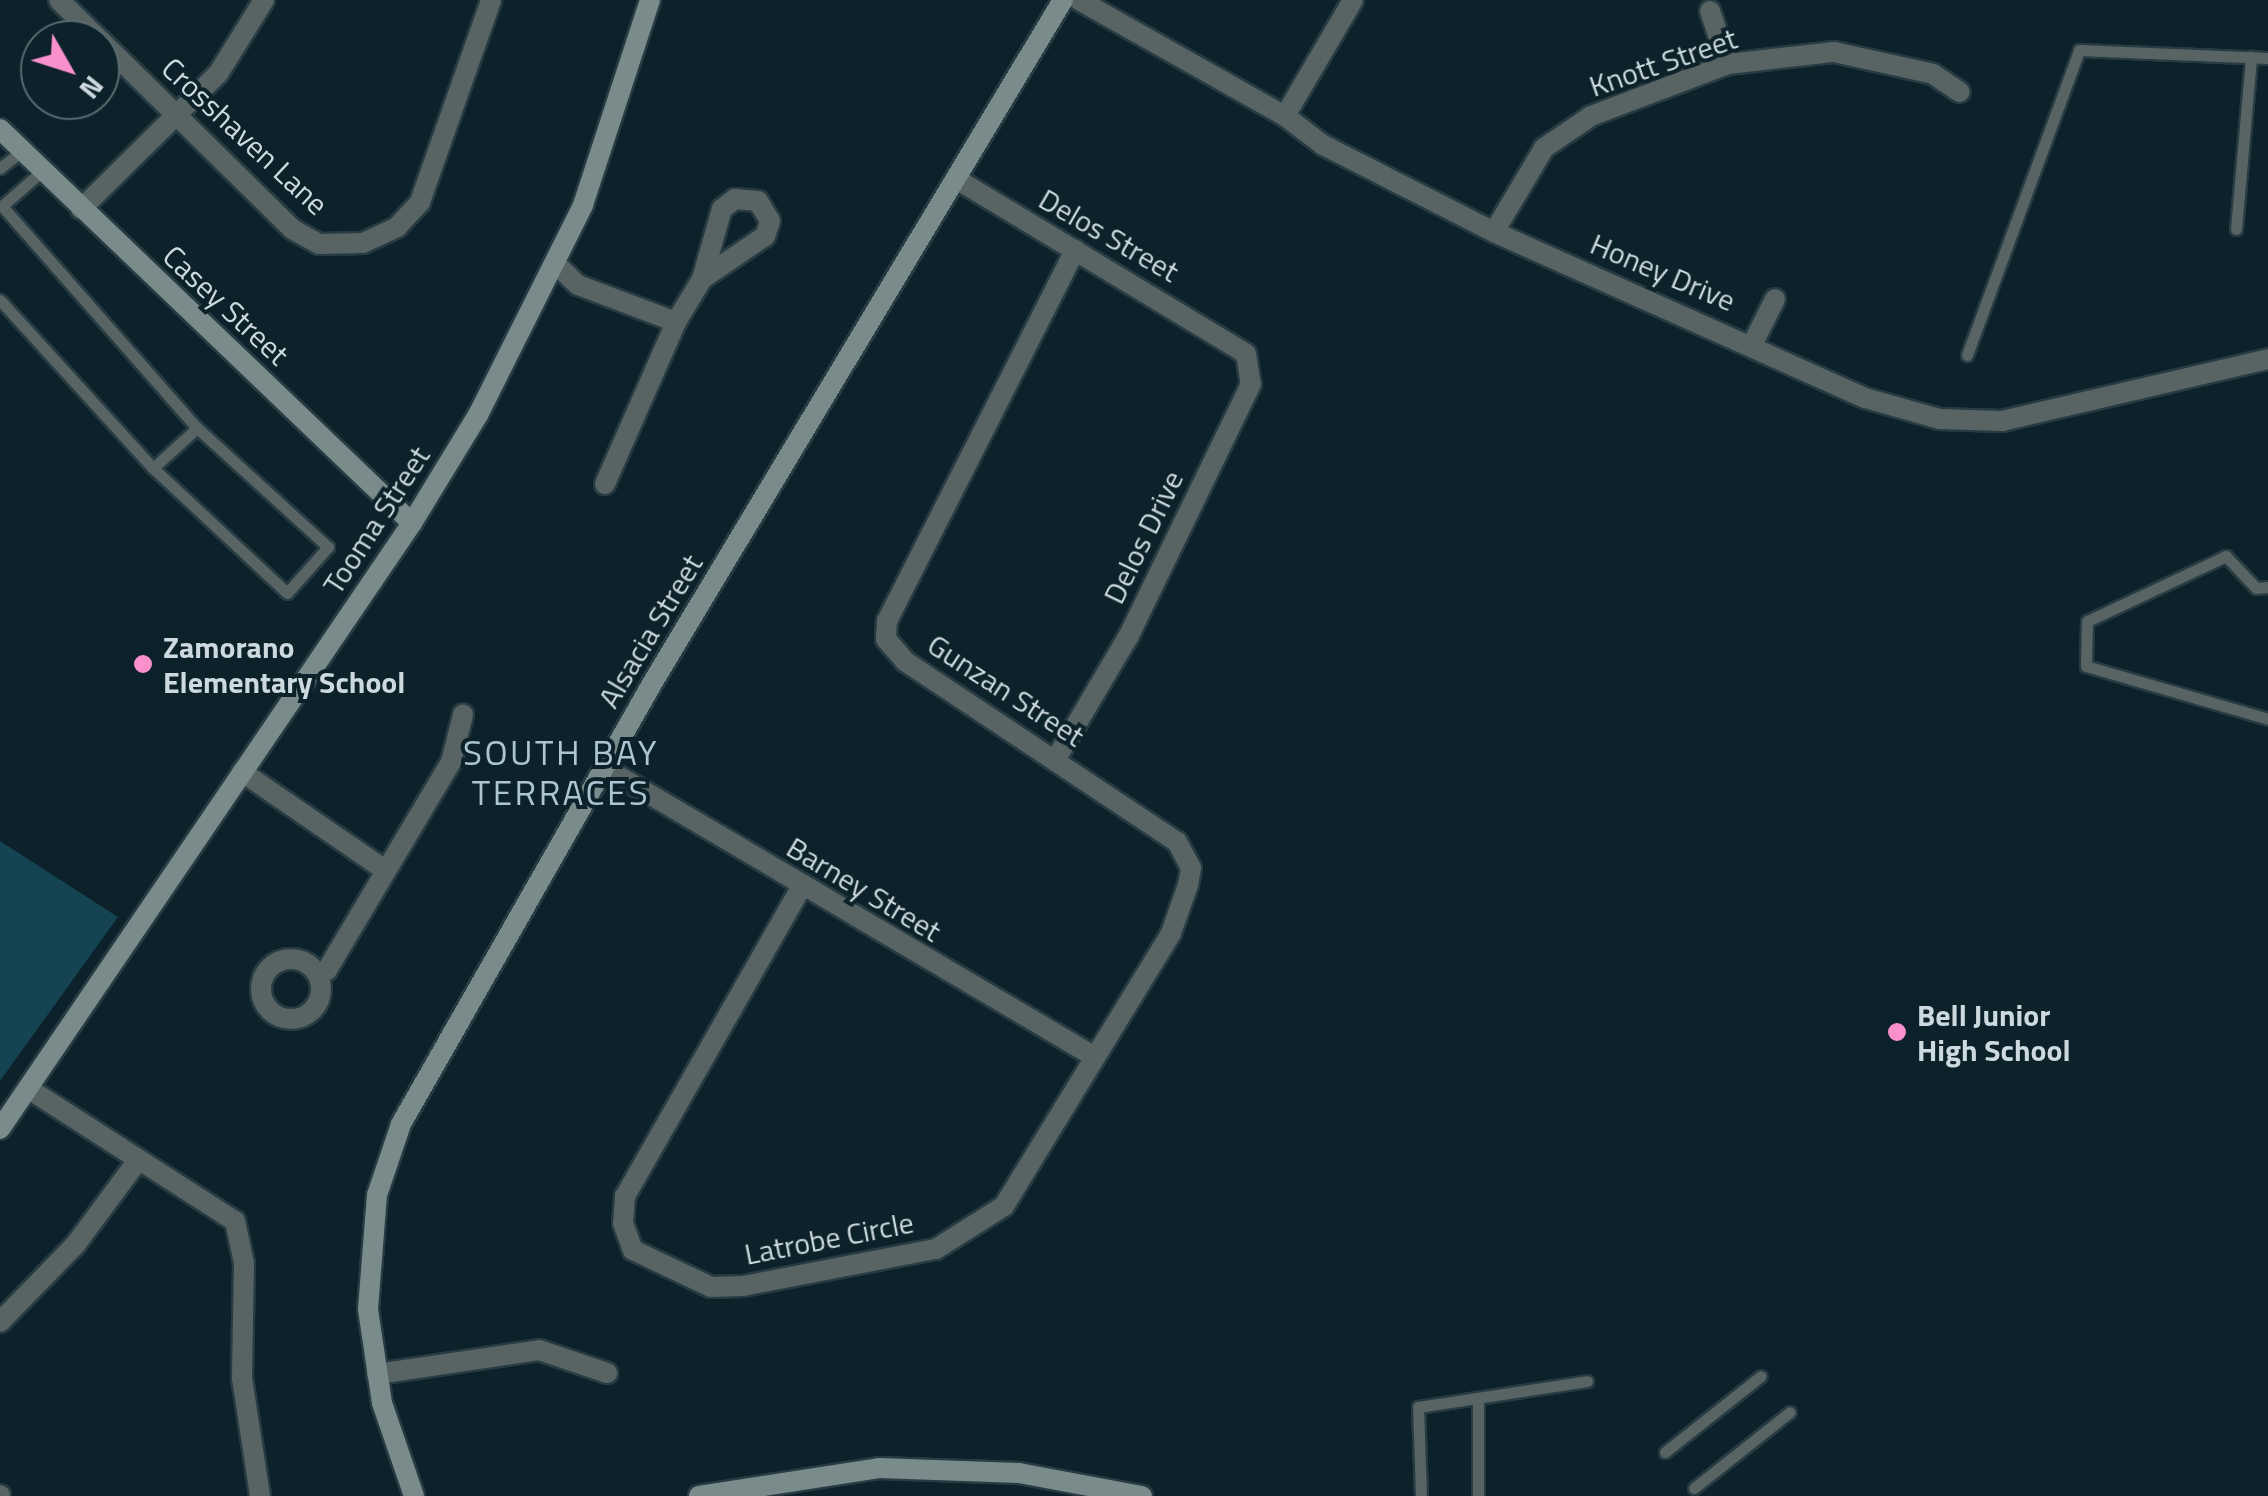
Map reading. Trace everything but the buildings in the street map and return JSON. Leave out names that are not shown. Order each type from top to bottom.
[{"type":"main road","name":"Tooma Street","points":[[0,1128],[412,523],[557,265],[606,144],[650,0]]},
{"type":"main road","name":"Alsacia Street","points":[[414,1496],[377,1374],[368,1250],[377,1195],[401,1124],[605,768],[1063,0]]},
{"type":"main road","name":"Casey Street","points":[[0,129],[412,523]]},
{"type":"main road","points":[[699,1496],[879,1468],[1019,1473],[1142,1496]]},
{"type":"street","name":"Crosshaven Lane","points":[[60,0],[80,20]]},
{"type":"street","points":[[81,209],[218,74],[264,0]]},
{"type":"street","name":"Crosshaven Lane","points":[[120,60],[292,229],[320,244],[363,243],[397,227],[420,202],[491,0]]},
{"type":"street","name":"Honey Drive","points":[[1079,0],[1285,116],[1323,145],[1494,232],[1753,344],[1865,398],[1938,418],[2002,420],[2268,359]]},
{"type":"street","points":[[1285,116],[1353,0]]},
{"type":"street","points":[[1710,11],[1728,64]]},
{"type":"street","name":"Knott Street","points":[[1494,232],[1544,148],[1591,116],[1728,64],[1834,52],[1933,74],[1960,92]]},
{"type":"street","name":"Delos Street","points":[[958,180],[1230,341]]},
{"type":"street","name":"Gunzan Street","points":[[1075,250],[887,621],[886,639],[904,662],[1057,757],[1177,842],[1191,868],[1170,933]]},
{"type":"street","points":[[557,265],[578,286],[676,322]]},
{"type":"street","points":[[605,484],[676,322],[702,279]]},
{"type":"street","points":[[1753,344],[1775,299]]},
{"type":"street","name":"Delos Drive","points":[[1057,757],[1128,637],[1250,384],[1246,354],[1230,341]]},
{"type":"street","points":[[318,974],[327,970],[451,762],[462,714]]},
{"type":"street","name":"Barney Street","points":[[605,768],[1095,1057]]},
{"type":"street","points":[[242,772],[385,870]]},
{"type":"street","name":"Latrobe Circle","points":[[802,886],[624,1196],[623,1223],[633,1250],[711,1286],[743,1286],[936,1248],[1004,1206],[1170,933]]},
{"type":"street","points":[[28,1089],[136,1163],[235,1221],[243,1235],[242,1378],[260,1496]]},
{"type":"street","points":[[0,1322],[76,1244],[136,1163]]},
{"type":"street","points":[[377,1374],[539,1350],[607,1373]]},
{"type":"lane","points":[[1967,354],[2079,50],[2268,58]]},
{"type":"lane","points":[[2236,229],[2251,57]]},
{"type":"lane","points":[[0,168],[22,151]]},
{"type":"lane","points":[[0,300],[153,468],[287,593],[328,547],[197,428],[2,206],[42,171]]},
{"type":"lane","points":[[153,468],[197,428]]},
{"type":"lane","points":[[2268,587],[2256,588],[2226,556],[2087,621],[2086,666],[2268,719]]},
{"type":"lane","points":[[1665,1452],[1762,1376]]},
{"type":"lane","points":[[1421,1496],[1418,1407],[1587,1381]]},
{"type":"lane","points":[[1478,1398],[1478,1496]]},
{"type":"lane","points":[[1694,1488],[1790,1412]]},
{"type":"shaded area","points":[[0,841],[118,917],[0,1081]]},
{"type":"place","name":"Zamorano Elementary School","points":[[143,664]]},
{"type":"place","name":"Bell Junior High School","points":[[1897,1032]]},
{"type":"district","name":"SOUTH BAY TERRACES","points":[[561,772]]}]
